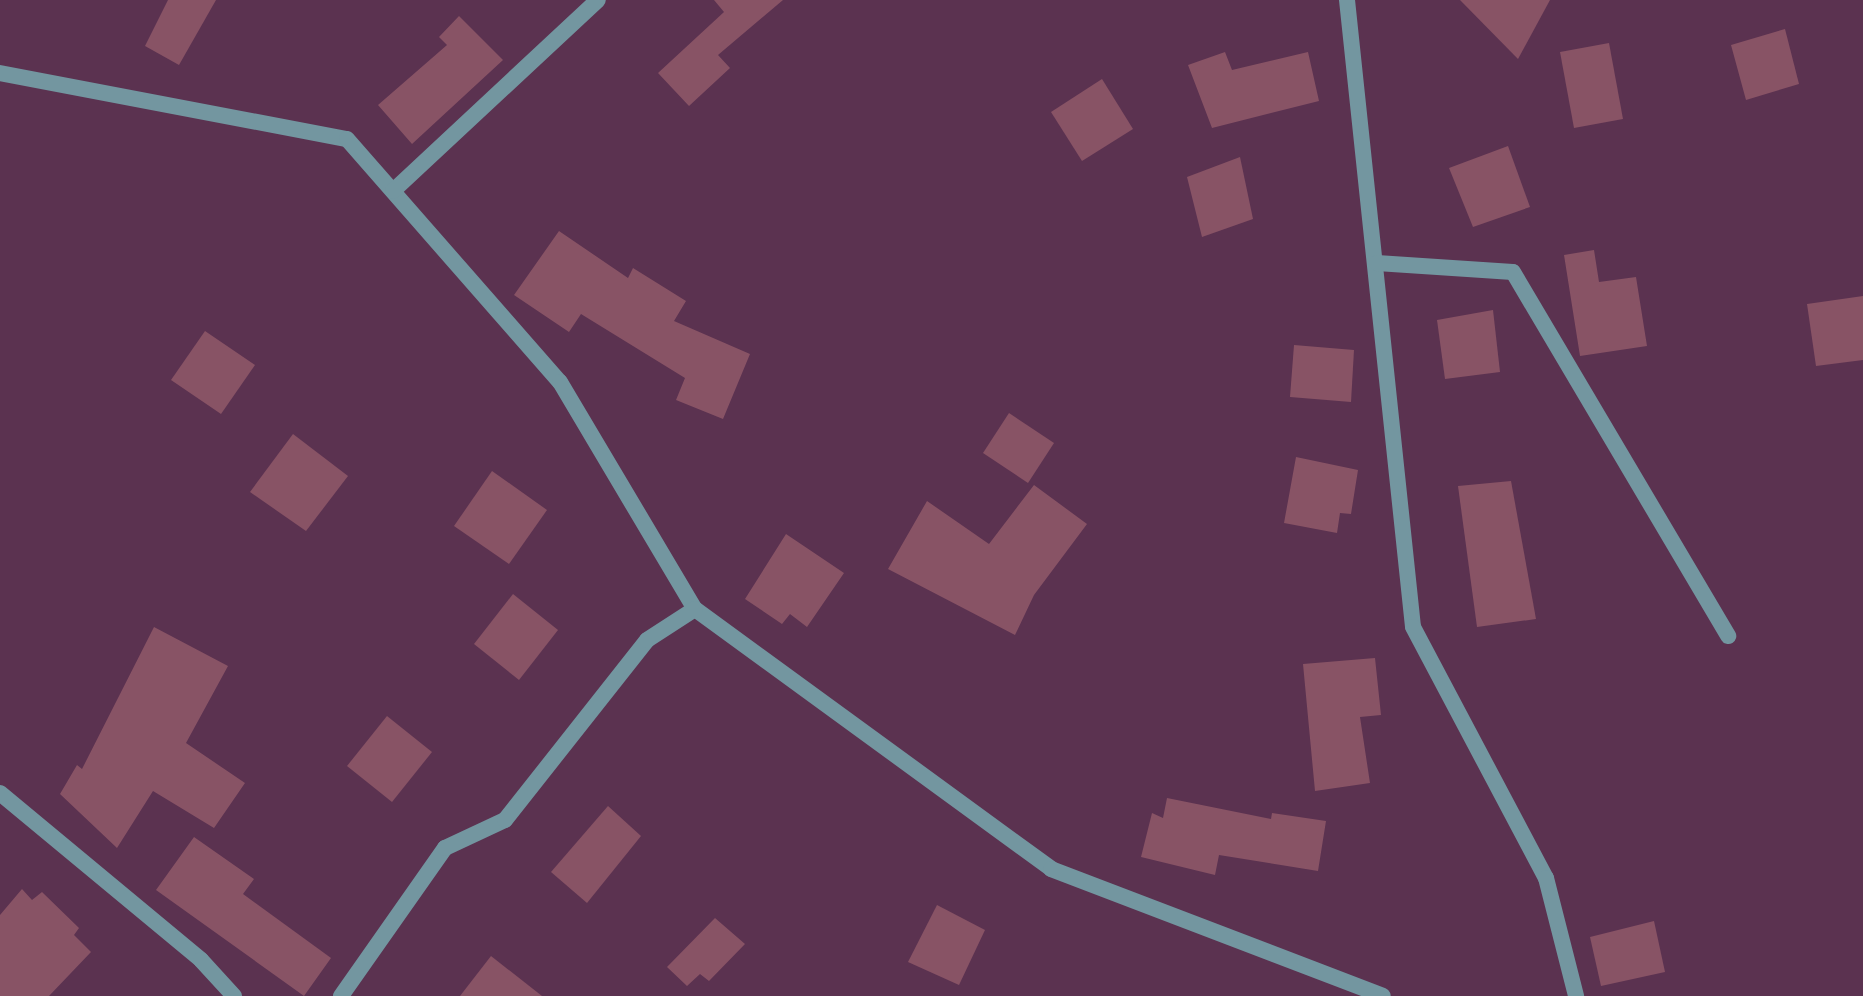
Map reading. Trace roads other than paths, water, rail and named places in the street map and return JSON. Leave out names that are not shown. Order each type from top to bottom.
[{"type":"street","points":[[393,191],[598,0]]},
{"type":"street","points":[[1347,0],[1413,627],[1546,878],[1576,996]]},
{"type":"street","points":[[0,73],[347,139],[560,382],[695,609],[1051,869],[1383,996]]},
{"type":"street","points":[[1377,263],[1513,272],[1728,636]]},
{"type":"street","points":[[341,996],[445,848],[505,820],[647,640],[695,609]]},
{"type":"street","points":[[0,793],[201,960],[234,996]]}]
